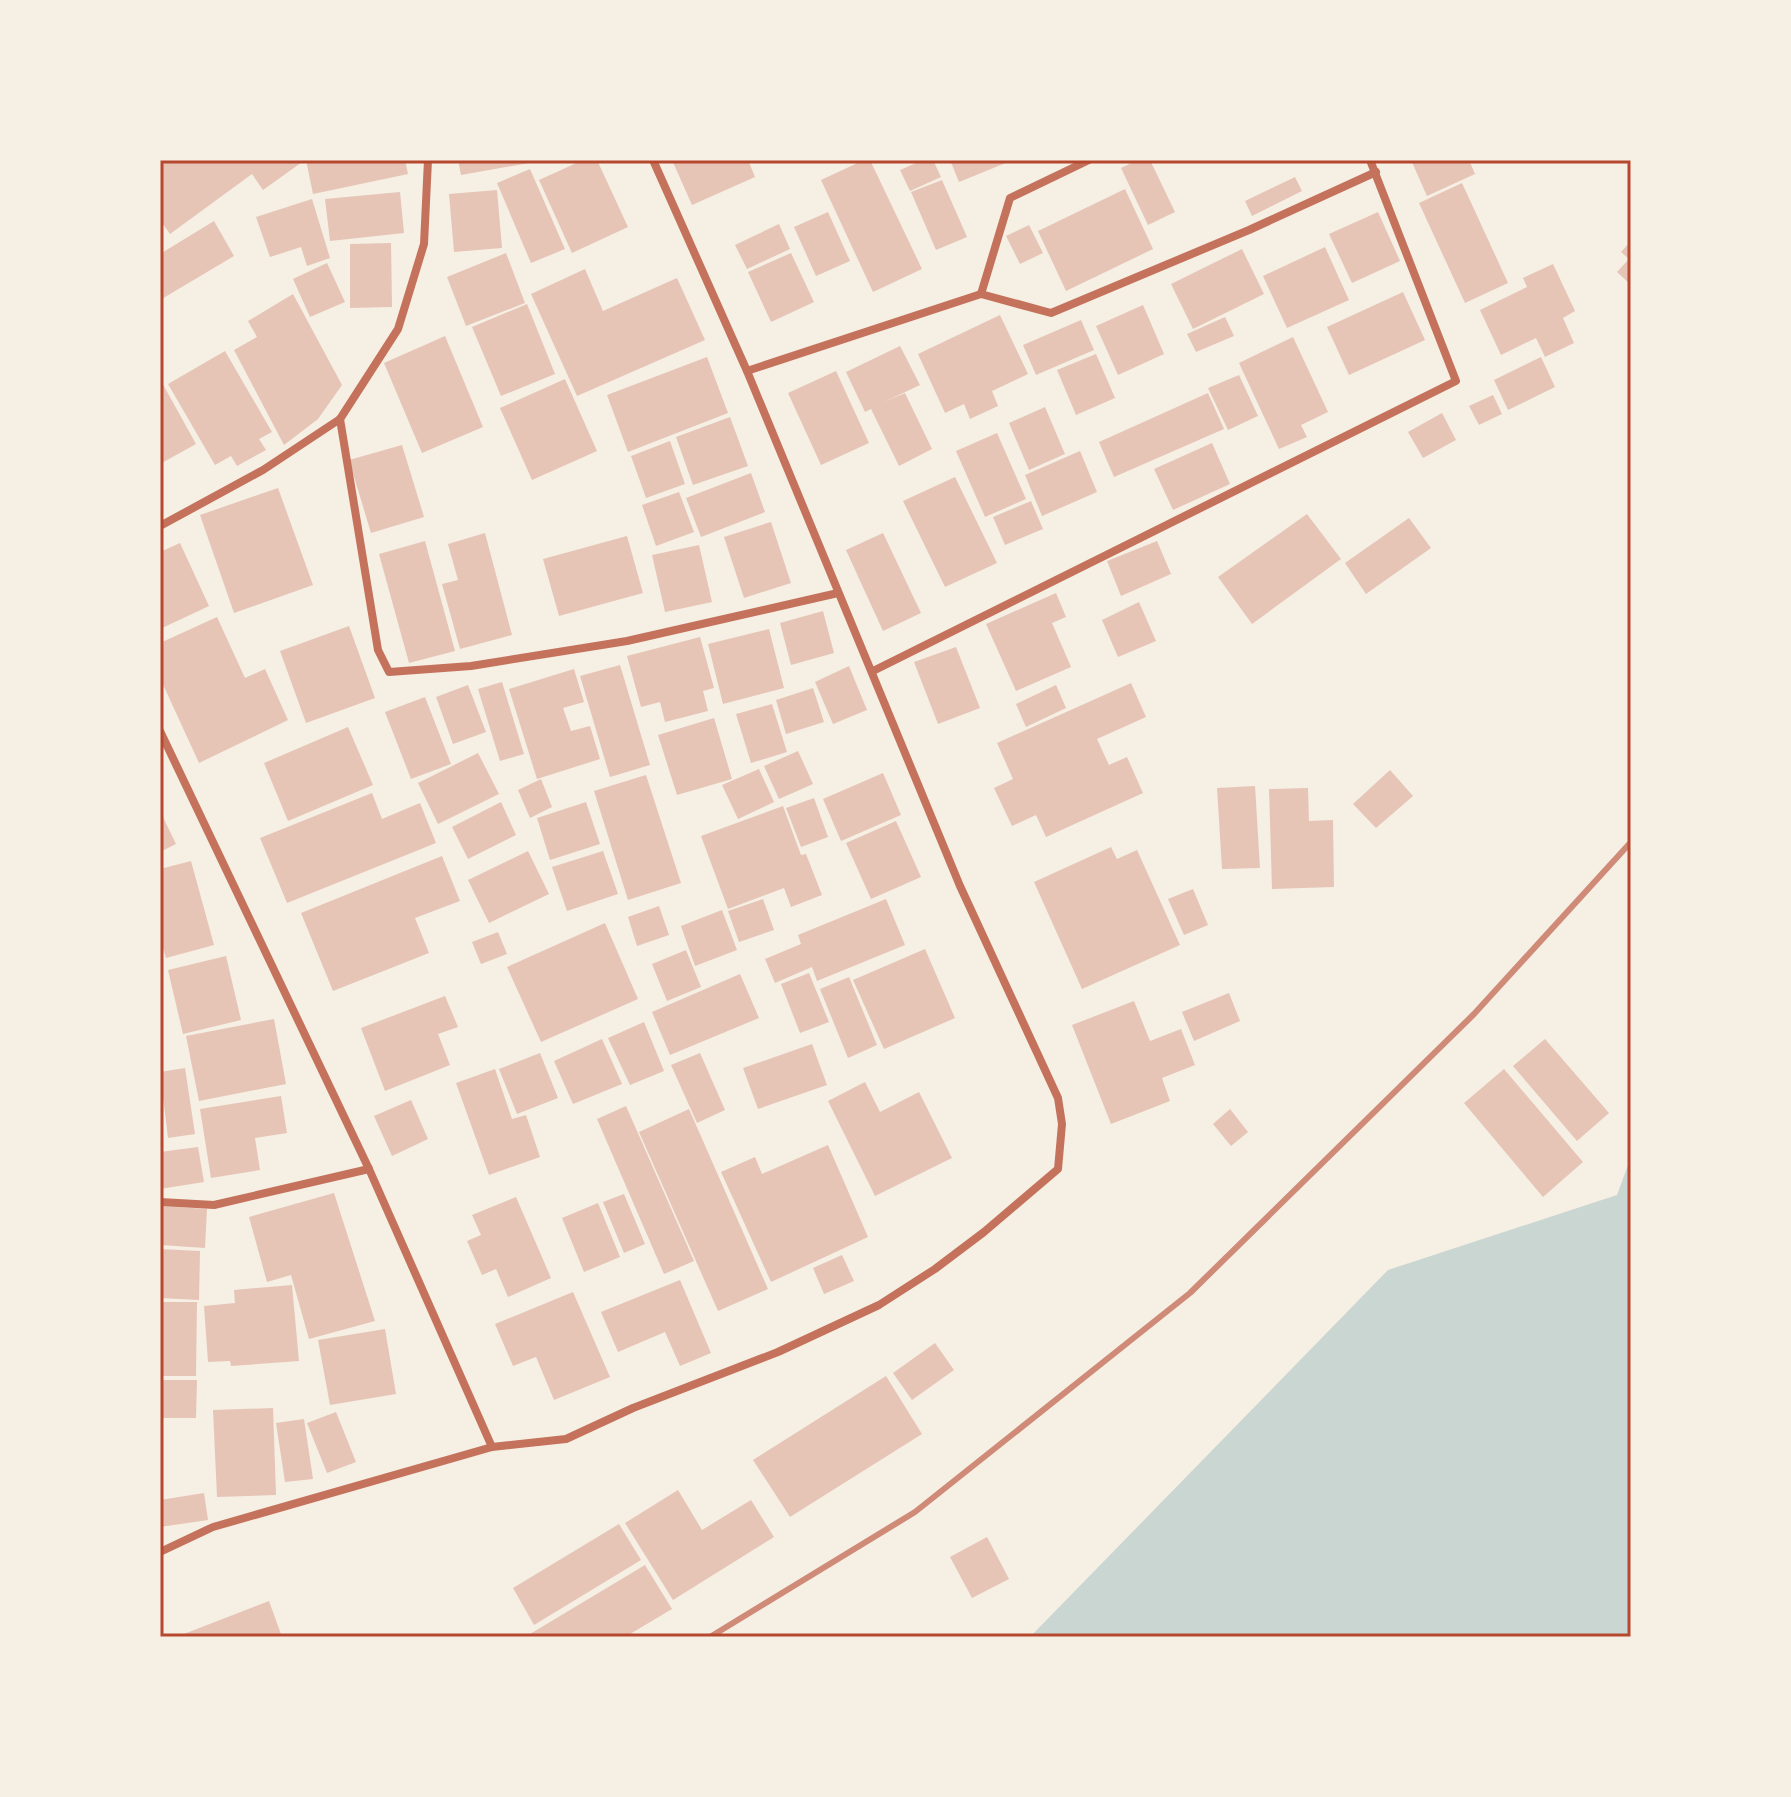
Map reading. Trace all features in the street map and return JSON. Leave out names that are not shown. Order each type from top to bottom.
[{"type":"street","points":[[160,526],[263,470],[340,419],[398,329],[424,244],[428,160]]},
{"type":"street","points":[[160,1552],[213,1527],[492,1447],[566,1439],[633,1408],[778,1352],[879,1305],[972,1242],[1058,1169],[1062,1124],[1058,1098],[960,886],[747,371],[653,160]]},
{"type":"street","points":[[981,294],[1010,198],[1089,160]]},
{"type":"street","points":[[873,671],[1456,381],[1370,160]]},
{"type":"street","points":[[747,371],[981,294],[1051,313],[1249,230],[1376,172]]},
{"type":"street","points":[[340,419],[378,650],[389,672],[471,666],[627,641],[838,593]]},
{"type":"street","points":[[160,731],[369,1169],[492,1447]]},
{"type":"street","points":[[160,1202],[214,1205],[369,1169]]},
{"type":"shaded area","points":[[1631,1157],[1631,1637],[1030,1637],[1388,1270],[1617,1195]]},
{"type":"building","points":[[160,160],[305,160],[263,190],[252,174],[170,234],[160,220]]},
{"type":"building","points":[[306,160],[405,160],[408,174],[313,194]]},
{"type":"building","points":[[458,160],[529,160],[529,163],[461,175]]},
{"type":"building","points":[[583,160],[597,160],[628,227],[572,253],[539,180]]},
{"type":"building","points":[[672,160],[748,160],[755,177],[692,205]]},
{"type":"building","points":[[870,160],[922,269],[873,292],[821,180]]},
{"type":"building","points":[[923,160],[933,160],[941,177],[910,191],[900,170]]},
{"type":"building","points":[[950,160],[1013,160],[959,182]]},
{"type":"building","points":[[1138,160],[1150,160],[1175,212],[1148,225],[1121,168]]},
{"type":"building","points":[[1411,160],[1469,160],[1475,174],[1427,196]]},
{"type":"building","points":[[530,169],[565,249],[531,263],[497,183]]},
{"type":"building","points":[[1295,177],[1302,191],[1252,216],[1245,201]]},
{"type":"building","points":[[942,180],[967,237],[936,250],[911,192]]},
{"type":"building","points":[[1462,183],[1508,283],[1465,303],[1419,203]]},
{"type":"building","points":[[1125,189],[1153,249],[1066,291],[1038,231]]},
{"type":"building","points":[[497,190],[502,248],[454,252],[449,194]]},
{"type":"building","points":[[400,192],[404,233],[330,241],[325,199]]},
{"type":"building","points":[[312,199],[330,258],[307,266],[301,247],[270,257],[256,217]]},
{"type":"building","points":[[828,212],[850,261],[816,276],[794,227]]},
{"type":"building","points":[[1378,212],[1400,261],[1352,283],[1329,234]]},
{"type":"building","points":[[214,221],[234,256],[160,300],[160,254]]},
{"type":"building","points":[[779,224],[790,249],[747,269],[735,245]]},
{"type":"building","points":[[1029,225],[1043,253],[1020,264],[1006,236]]},
{"type":"building","points":[[1631,241],[1631,285],[1617,272],[1629,259],[1621,252]]},
{"type":"building","points":[[391,243],[392,307],[350,308],[350,244]]},
{"type":"building","points":[[1325,247],[1349,300],[1287,328],[1263,276]]},
{"type":"building","points":[[1242,249],[1264,294],[1193,329],[1171,284]]},
{"type":"building","points":[[506,253],[525,303],[466,326],[447,277]]},
{"type":"building","points":[[791,253],[814,302],[771,322],[748,272]]},
{"type":"building","points":[[327,263],[345,302],[310,317],[293,279]]},
{"type":"building","points":[[1553,264],[1575,311],[1563,318],[1574,343],[1545,357],[1536,338],[1501,355],[1480,310],[1527,287],[1523,278]]},
{"type":"building","points":[[585,269],[603,311],[677,278],[705,340],[577,396],[531,294]]},
{"type":"building","points":[[1403,292],[1425,340],[1349,375],[1327,327]]},
{"type":"building","points":[[293,294],[342,385],[318,419],[284,445],[234,350],[257,337],[248,321]]},
{"type":"building","points":[[527,304],[555,374],[501,396],[472,327]]},
{"type":"building","points":[[1143,305],[1164,354],[1118,375],[1096,326]]},
{"type":"building","points":[[1000,315],[1028,374],[992,391],[998,406],[970,419],[964,404],[945,413],[918,354]]},
{"type":"building","points":[[1225,317],[1234,336],[1196,352],[1187,334]]},
{"type":"building","points":[[1081,320],[1094,350],[1036,375],[1023,345]]},
{"type":"building","points":[[445,336],[483,427],[422,453],[384,363]]},
{"type":"building","points":[[1293,337],[1328,412],[1301,425],[1307,437],[1279,449],[1239,363]]},
{"type":"building","points":[[900,346],[920,385],[884,402],[905,393],[932,449],[899,466],[871,409],[865,412],[846,372]]},
{"type":"building","points":[[225,351],[272,432],[259,439],[266,450],[237,466],[231,456],[215,465],[168,384]]},
{"type":"building","points":[[1096,354],[1115,398],[1076,415],[1057,370]]},
{"type":"building","points":[[707,357],[728,413],[628,452],[607,395]]},
{"type":"building","points":[[1541,357],[1555,387],[1508,410],[1494,380]]},
{"type":"building","points":[[836,371],[869,443],[821,465],[788,393]]},
{"type":"building","points":[[1239,375],[1258,416],[1228,430],[1208,388]]},
{"type":"building","points":[[160,379],[196,444],[160,464]]},
{"type":"building","points":[[565,379],[597,451],[532,480],[500,408]]},
{"type":"building","points":[[1208,393],[1224,429],[1114,477],[1099,442]]},
{"type":"building","points":[[1493,395],[1502,414],[1479,425],[1469,406]]},
{"type":"building","points":[[1045,407],[1065,454],[1029,470],[1009,423]]},
{"type":"building","points":[[1442,413],[1456,440],[1423,458],[1408,432]]},
{"type":"building","points":[[730,417],[748,466],[693,485],[676,437]]},
{"type":"building","points":[[997,433],[1026,499],[985,517],[956,451]]},
{"type":"building","points":[[670,441],[685,484],[646,498],[631,456]]},
{"type":"building","points":[[1212,443],[1230,484],[1173,510],[1154,469]]},
{"type":"building","points":[[402,445],[424,517],[371,533],[349,460]]},
{"type":"building","points":[[1080,451],[1097,492],[1042,516],[1025,475]]},
{"type":"building","points":[[751,473],[765,512],[701,537],[686,498]]},
{"type":"building","points":[[955,477],[997,563],[945,587],[903,501]]},
{"type":"building","points":[[278,488],[313,585],[234,613],[200,515]]},
{"type":"building","points":[[679,492],[694,532],[656,546],[642,505]]},
{"type":"building","points":[[1031,501],[1043,529],[1005,545],[993,517]]},
{"type":"building","points":[[1307,514],[1341,559],[1252,624],[1218,577]]},
{"type":"building","points":[[1409,518],[1431,548],[1366,594],[1345,563]]},
{"type":"building","points":[[771,522],[791,583],[744,598],[724,537]]},
{"type":"building","points":[[485,533],[512,635],[460,649],[442,584],[458,580],[448,544]]},
{"type":"building","points":[[883,533],[921,613],[883,631],[846,550]]},
{"type":"building","points":[[627,536],[643,593],[559,616],[543,559]]},
{"type":"building","points":[[425,541],[455,651],[409,663],[379,554]]},
{"type":"building","points":[[1157,541],[1171,574],[1121,596],[1107,561]]},
{"type":"building","points":[[180,543],[209,606],[160,629],[160,552]]},
{"type":"building","points":[[699,545],[712,602],[665,612],[652,555]]},
{"type":"building","points":[[1056,593],[1066,617],[1052,623],[1071,667],[1016,691],[986,624]]},
{"type":"building","points":[[1139,602],[1156,641],[1118,657],[1102,620]]},
{"type":"building","points":[[823,611],[834,653],[791,665],[780,623]]},
{"type":"building","points":[[217,617],[245,678],[265,669],[288,720],[199,763],[160,678],[160,643]]},
{"type":"building","points":[[349,626],[375,698],[306,723],[280,651]]},
{"type":"building","points":[[769,629],[784,688],[723,704],[708,644]]},
{"type":"building","points":[[700,637],[714,688],[703,691],[708,711],[665,722],[660,702],[641,707],[627,656]]},
{"type":"building","points":[[956,647],[980,708],[938,724],[914,662]]},
{"type":"building","points":[[620,665],[650,765],[610,777],[580,676]]},
{"type":"building","points":[[849,666],[867,710],[833,724],[815,682]]},
{"type":"building","points":[[574,669],[584,702],[563,708],[571,731],[590,726],[600,759],[537,779],[509,689]]},
{"type":"building","points":[[502,682],[524,754],[500,761],[478,689]]},
{"type":"building","points":[[1131,683],[1146,717],[1097,739],[1109,765],[1127,757],[1143,793],[1046,837],[1036,815],[1012,826],[994,788],[1013,779],[997,743]]},
{"type":"building","points":[[468,685],[486,732],[453,744],[436,697]]},
{"type":"building","points":[[1056,685],[1066,708],[1026,727],[1016,704]]},
{"type":"building","points":[[813,688],[824,722],[786,734],[776,700]]},
{"type":"building","points":[[425,697],[451,764],[411,779],[385,712]]},
{"type":"building","points":[[772,704],[787,752],[751,763],[736,714]]},
{"type":"building","points":[[714,718],[732,779],[677,795],[658,735]]},
{"type":"building","points":[[348,727],[373,785],[288,821],[264,763]]},
{"type":"building","points":[[798,751],[813,784],[779,799],[764,766]]},
{"type":"building","points":[[478,753],[499,794],[438,824],[418,783]]},
{"type":"building","points":[[759,769],[774,802],[738,819],[722,785]]},
{"type":"building","points":[[1390,770],[1413,796],[1376,828],[1353,804]]},
{"type":"building","points":[[883,773],[901,815],[841,841],[823,799]]},
{"type":"building","points":[[646,775],[681,883],[628,900],[594,791]]},
{"type":"building","points":[[541,779],[552,807],[530,818],[518,790]]},
{"type":"building","points":[[1255,786],[1260,868],[1222,869],[1217,788]]},
{"type":"building","points":[[1308,788],[1309,821],[1333,820],[1334,887],[1272,889],[1269,789]]},
{"type":"building","points":[[372,793],[382,819],[420,803],[436,843],[287,903],[260,838]]},
{"type":"building","points":[[814,798],[828,837],[801,847],[786,808]]},
{"type":"building","points":[[501,802],[516,835],[468,859],[452,827]]},
{"type":"building","points":[[586,802],[600,844],[550,860],[537,818]]},
{"type":"building","points":[[783,806],[801,855],[806,854],[822,895],[791,907],[784,888],[728,909],[701,836]]},
{"type":"building","points":[[160,811],[176,844],[160,852]]},
{"type":"building","points":[[896,821],[921,877],[871,899],[846,843]]},
{"type":"building","points":[[1111,847],[1117,859],[1137,850],[1180,945],[1082,989],[1034,882]]},
{"type":"building","points":[[528,851],[549,894],[489,923],[468,880]]},
{"type":"building","points":[[603,851],[618,894],[567,911],[552,867]]},
{"type":"building","points":[[442,856],[460,901],[415,918],[429,953],[333,991],[301,913]]},
{"type":"building","points":[[191,861],[214,945],[166,958],[160,938],[160,869]]},
{"type":"building","points":[[1193,889],[1208,925],[1184,935],[1168,899]]},
{"type":"building","points":[[763,899],[774,930],[739,942],[728,911]]},
{"type":"building","points":[[886,899],[905,945],[817,981],[812,967],[775,983],[765,959],[801,944],[798,935]]},
{"type":"building","points":[[659,906],[669,935],[637,946],[628,917]]},
{"type":"building","points":[[722,910],[737,950],[695,966],[681,926]]},
{"type":"building","points":[[605,923],[638,999],[541,1042],[507,967]]},
{"type":"building","points":[[498,932],[507,954],[481,964],[472,942]]},
{"type":"building","points":[[925,949],[955,1018],[884,1049],[853,980]]},
{"type":"building","points":[[686,950],[701,987],[667,1001],[652,964]]},
{"type":"building","points":[[226,956],[241,1020],[183,1034],[168,970]]},
{"type":"building","points":[[809,973],[829,1022],[800,1033],[781,984]]},
{"type":"building","points":[[740,974],[759,1018],[670,1055],[652,1012]]},
{"type":"building","points":[[849,977],[877,1045],[848,1058],[820,989]]},
{"type":"building","points":[[1229,993],[1240,1021],[1194,1041],[1182,1012]]},
{"type":"building","points":[[445,996],[458,1027],[438,1034],[450,1065],[385,1091],[361,1028]]},
{"type":"building","points":[[1134,1001],[1150,1041],[1181,1029],[1195,1065],[1162,1078],[1170,1101],[1111,1124],[1072,1025]]},
{"type":"building","points":[[274,1019],[286,1084],[199,1101],[186,1036]]},
{"type":"building","points":[[644,1022],[664,1071],[630,1085],[608,1038]]},
{"type":"building","points":[[602,1039],[622,1084],[573,1104],[554,1061]]},
{"type":"building","points":[[1545,1039],[1609,1113],[1577,1141],[1513,1066]]},
{"type":"building","points":[[812,1044],[827,1085],[758,1109],[743,1068]]},
{"type":"building","points":[[540,1053],[558,1098],[517,1114],[499,1069]]},
{"type":"building","points":[[700,1053],[725,1110],[697,1123],[671,1065]]},
{"type":"building","points":[[185,1068],[195,1134],[168,1138],[160,1072]]},
{"type":"building","points":[[495,1069],[512,1119],[526,1115],[540,1157],[489,1175],[456,1083]]},
{"type":"building","points":[[1504,1069],[1583,1162],[1543,1197],[1464,1103]]},
{"type":"building","points":[[865,1082],[880,1112],[919,1092],[952,1158],[875,1196],[828,1101]]},
{"type":"building","points":[[281,1096],[287,1133],[255,1138],[260,1170],[211,1178],[200,1109]]},
{"type":"building","points":[[411,1100],[428,1139],[392,1156],[374,1116]]},
{"type":"building","points":[[626,1106],[694,1261],[664,1274],[597,1119]]},
{"type":"building","points":[[689,1109],[768,1289],[718,1311],[639,1132]]},
{"type":"building","points":[[1230,1109],[1248,1132],[1231,1146],[1213,1124]]},
{"type":"building","points":[[828,1145],[868,1237],[771,1282],[721,1172],[755,1157],[762,1174]]},
{"type":"building","points":[[198,1147],[204,1182],[160,1189],[160,1152]]},
{"type":"building","points":[[334,1193],[375,1321],[309,1339],[291,1275],[267,1282],[249,1217]]},
{"type":"building","points":[[624,1194],[645,1244],[624,1253],[603,1202]]},
{"type":"building","points":[[516,1197],[551,1278],[508,1297],[496,1269],[482,1275],[467,1241],[481,1235],[472,1215]]},
{"type":"building","points":[[598,1203],[620,1257],[584,1272],[562,1218]]},
{"type":"building","points":[[160,1206],[207,1209],[205,1248],[160,1245]]},
{"type":"building","points":[[160,1249],[200,1251],[199,1300],[160,1298]]},
{"type":"building","points":[[842,1255],[854,1281],[824,1294],[813,1268]]},
{"type":"building","points":[[680,1280],[711,1353],[680,1366],[665,1332],[618,1352],[601,1312]]},
{"type":"building","points":[[292,1285],[299,1361],[231,1366],[230,1361],[208,1362],[204,1306],[235,1303],[234,1290]]},
{"type":"building","points":[[573,1292],[610,1377],[554,1400],[536,1357],[513,1366],[495,1324]]},
{"type":"building","points":[[160,1302],[197,1302],[196,1376],[160,1376]]},
{"type":"building","points":[[385,1329],[396,1394],[330,1405],[318,1340]]},
{"type":"building","points":[[935,1343],[954,1370],[912,1400],[893,1373]]},
{"type":"building","points":[[886,1376],[922,1434],[790,1517],[753,1460]]},
{"type":"building","points":[[160,1380],[197,1380],[196,1418],[160,1418]]},
{"type":"building","points":[[273,1408],[276,1495],[217,1497],[213,1410]]},
{"type":"building","points":[[336,1412],[356,1462],[327,1473],[307,1423]]},
{"type":"building","points":[[304,1419],[313,1479],[285,1482],[276,1423]]},
{"type":"building","points":[[678,1490],[702,1530],[751,1500],[774,1537],[673,1600],[625,1523]]},
{"type":"building","points":[[204,1493],[208,1520],[160,1527],[160,1500]]},
{"type":"building","points":[[619,1524],[641,1560],[534,1625],[513,1588]]},
{"type":"building","points":[[987,1537],[1009,1579],[972,1598],[950,1557]]},
{"type":"building","points":[[645,1565],[672,1609],[625,1637],[525,1637]]},
{"type":"building","points":[[269,1601],[282,1637],[185,1637],[184,1634]]},
{"type":"railway","points":[[710,1637],[915,1512],[1190,1293],[1474,1014],[1631,842]]}]
